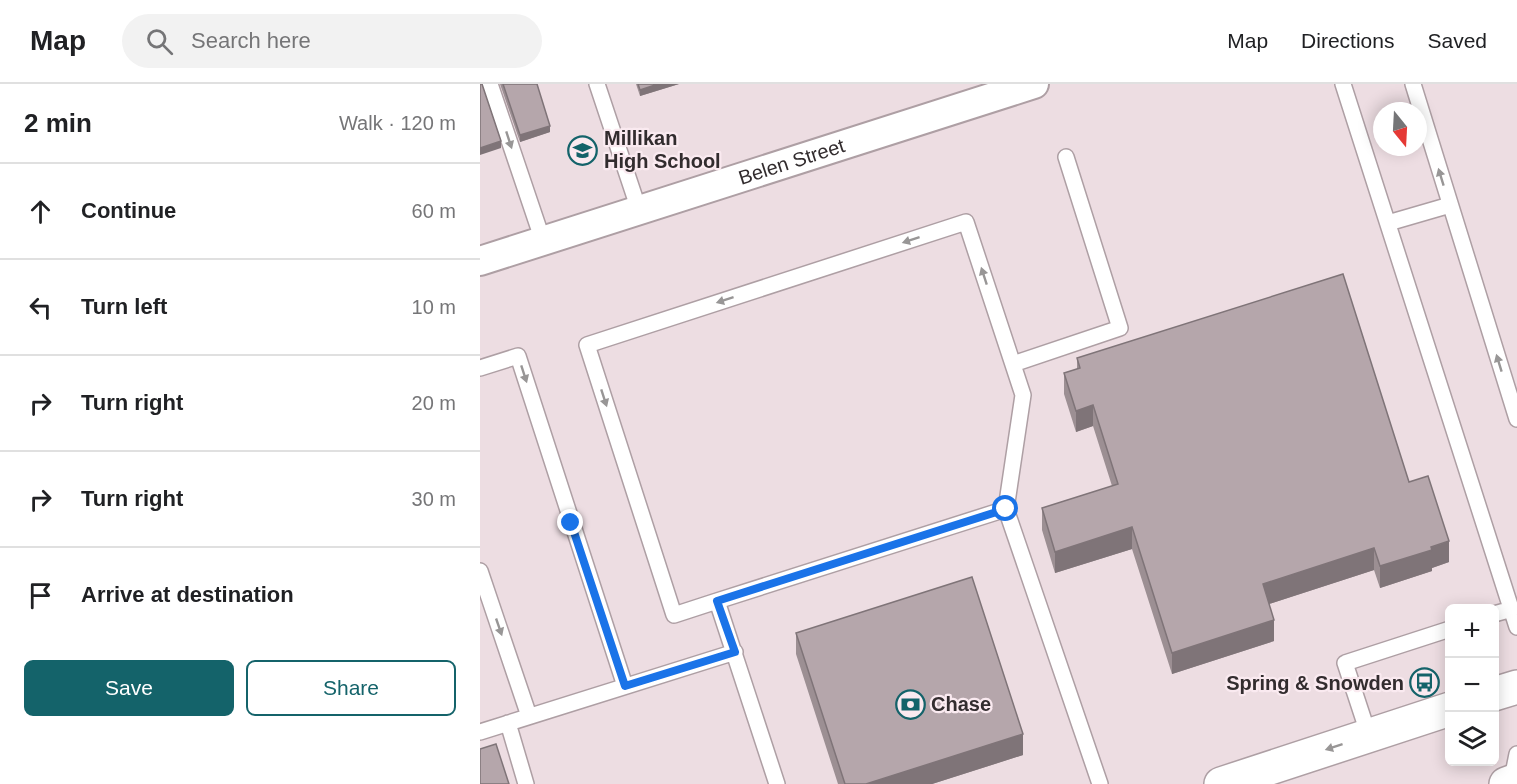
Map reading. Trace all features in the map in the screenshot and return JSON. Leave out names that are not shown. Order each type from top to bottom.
[{"type":"main road","points":[[1499,692],[1517,687]]},
{"type":"main road","points":[[1221,784],[1445,710]]},
{"type":"street","name":"Belen Street","points":[[480,261],[639,210],[978,93],[1034,84]]},
{"type":"lane","points":[[490,84],[543,241]]},
{"type":"lane","points":[[597,84],[639,210]]},
{"type":"lane","points":[[1343,84],[1517,627]]},
{"type":"lane","points":[[1413,84],[1517,419]]},
{"type":"lane","points":[[1013,364],[1120,328],[1066,157]]},
{"type":"lane","points":[[1388,223],[1450,205]]},
{"type":"lane","points":[[1006,509],[674,615],[587,345],[966,222],[1023,395],[1006,509],[1100,784]]},
{"type":"lane","points":[[480,368],[518,356],[625,686]]},
{"type":"lane","points":[[480,571],[529,716]]},
{"type":"lane","points":[[717,601],[777,784]]},
{"type":"lane","points":[[1499,613],[1512,609]]},
{"type":"lane","points":[[1369,736],[1345,663],[1445,630]]},
{"type":"lane","points":[[480,732],[735,652]]},
{"type":"lane","points":[[508,723],[526,784]]},
{"type":"building","points":[[480,84],[482,84],[501,141],[480,148]]},
{"type":"building","points":[[503,84],[537,84],[550,126],[520,135]]},
{"type":"building","points":[[638,84],[658,84],[640,90]]},
{"type":"building","points":[[1343,274],[1409,482],[1428,476],[1449,541],[1431,547],[1432,550],[1380,566],[1374,548],[1263,584],[1274,620],[1172,653],[1132,527],[1055,552],[1042,508],[1118,484],[1093,405],[1076,411],[1064,373],[1080,368],[1077,358]]},
{"type":"building","name":"Chase","points":[[972,577],[1023,734],[866,784],[845,784],[796,633]]},
{"type":"building","points":[[496,744],[509,784],[480,784],[480,749]]},
{"type":"place","name":"Millikan High School","points":[[583,150]]},
{"type":"place","name":"Spring & Snowden","points":[[1425,683]]},
{"type":"place","name":"Chase","points":[[910,704]]},
{"type":"route","points":[[571,523],[625,686],[735,652],[717,601],[1006,509]]}]
